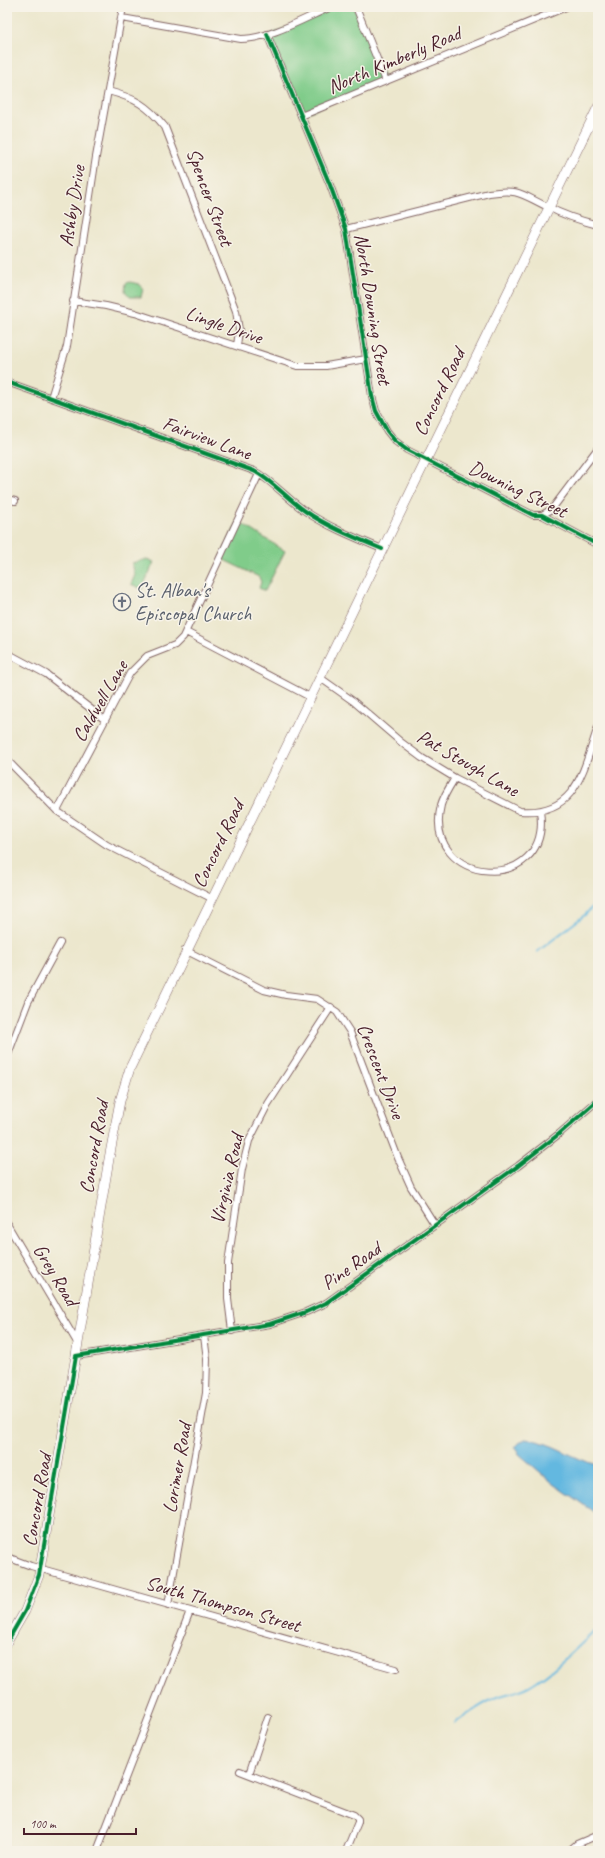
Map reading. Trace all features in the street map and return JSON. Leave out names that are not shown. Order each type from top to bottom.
[{"type":"main road","name":"Concord Road","points":[[7,1642],[31,1598],[40,1569],[109,1159],[125,1083],[130,1068],[211,898],[598,107]]},
{"type":"street","name":"Ashby Drive","points":[[50,398],[63,362],[96,157],[123,7]]},
{"type":"street","points":[[122,18],[241,39],[251,39],[267,34],[331,7]]},
{"type":"street","points":[[356,7],[386,80]]},
{"type":"street","name":"North Kimberly Road","points":[[301,116],[566,7]]},
{"type":"street","name":"North Downing Street","points":[[267,34],[330,185],[346,229],[372,396],[380,420],[395,441],[426,460]]},
{"type":"street","name":"Spencer Street","points":[[108,91],[140,102],[151,110],[165,126],[236,311],[239,330],[237,346]]},
{"type":"street","points":[[346,229],[501,191],[515,191],[525,194],[548,208],[598,225]]},
{"type":"street","name":"Lingle Drive","points":[[73,301],[106,306],[136,313],[297,366],[326,366],[366,359]]},
{"type":"street","name":"Fairview Lane","points":[[7,382],[237,464],[259,474],[276,485],[292,502],[306,512],[347,535],[382,549]]},
{"type":"street","points":[[542,515],[552,509],[598,448]]},
{"type":"street","name":"Downing Street","points":[[426,460],[533,515],[542,515],[598,545]]},
{"type":"street","name":"Caldwell Lane","points":[[57,811],[135,667],[147,656],[178,642],[186,632],[259,474]]},
{"type":"street","points":[[7,499],[16,501]]},
{"type":"street","points":[[186,632],[310,697]]},
{"type":"street","points":[[7,653],[46,674],[105,720]]},
{"type":"street","name":"Pat Stough Lane","points":[[319,677],[353,701],[402,743],[455,778],[520,811],[540,811],[560,803],[571,794],[579,781],[598,727]]},
{"type":"street","points":[[7,760],[57,811],[107,844],[211,898]]},
{"type":"street","points":[[455,778],[442,804],[440,823],[441,833],[451,852],[459,861],[477,870],[498,871],[508,868],[524,859],[536,845],[540,834],[540,811]]},
{"type":"street","points":[[7,1057],[28,1002],[60,943]]},
{"type":"street","name":"Crescent Drive","points":[[186,950],[264,990],[286,995],[312,998],[331,1007],[344,1021],[350,1032],[399,1162],[411,1187],[435,1226]]},
{"type":"street","name":"Virginia Road","points":[[232,1331],[228,1299],[228,1263],[241,1177],[249,1141],[268,1104],[331,1007]]},
{"type":"street","name":"Pine Road","points":[[76,1356],[232,1331],[293,1317],[326,1302],[435,1226],[541,1148],[598,1100]]},
{"type":"street","name":"Grey Road","points":[[7,1224],[78,1344]]},
{"type":"street","name":"Lorimer Road","points":[[168,1605],[206,1393],[207,1359],[204,1336]]},
{"type":"street","name":"South Thompson Street","points":[[7,1557],[40,1569],[396,1669]]},
{"type":"street","points":[[97,1851],[190,1611]]},
{"type":"street","points":[[249,1774],[268,1717]]},
{"type":"street","points":[[240,1771],[354,1815],[358,1818],[346,1851]]},
{"type":"street","points":[[568,1851],[582,1842],[598,1835]]},
{"type":"green space","points":[[334,7],[354,7],[385,80],[302,115],[269,35]]},
{"type":"green space","points":[[130,282],[139,284],[143,289],[141,297],[130,297],[125,291],[126,283]]},
{"type":"green space","points":[[238,521],[285,551],[265,591],[259,588],[261,582],[259,577],[220,558]]},
{"type":"green space","points":[[147,559],[154,562],[142,589],[131,584],[135,575],[132,563]]},
{"type":"water","points":[[525,1439],[544,1443],[579,1459],[598,1465],[598,1515],[554,1484],[519,1454],[514,1447]]},
{"type":"waterway","points":[[537,952],[586,914],[598,900]]},
{"type":"waterway","points":[[455,1723],[488,1701],[515,1692],[538,1681],[565,1659],[598,1628]]},
{"type":"cycle path","points":[[267,34],[330,185],[346,229],[372,396],[376,411],[387,431],[395,441],[407,450],[533,515],[542,515],[598,545]]},
{"type":"cycle path","points":[[7,382],[254,471],[268,480],[298,506],[314,517],[342,532],[382,549]]},
{"type":"cycle path","points":[[7,1642],[25,1611],[39,1575],[76,1356],[270,1324],[306,1312],[326,1303],[518,1166],[559,1134],[598,1100]]},
{"type":"place","name":"St. Alban's Episcopal Church","points":[[122,602]]}]
